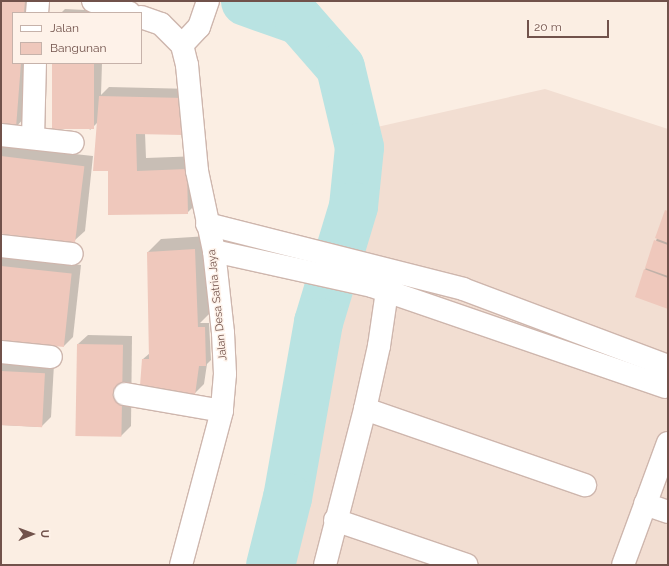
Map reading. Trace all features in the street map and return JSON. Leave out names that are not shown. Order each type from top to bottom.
[{"type":"street","points":[[37,12],[38,1]]},
{"type":"street","points":[[93,1],[126,12]]},
{"type":"street","points":[[142,17],[161,24],[182,45],[206,10]]},
{"type":"street","name":"Jalan Desa Satria Jaya","points":[[181,565],[222,411],[225,374],[214,252],[197,171],[187,65],[182,45]]},
{"type":"street","points":[[33,138],[35,64]]},
{"type":"street","points":[[1,135],[73,144]]},
{"type":"street","points":[[207,224],[379,289],[667,378]]},
{"type":"street","points":[[1,246],[72,254]]},
{"type":"street","points":[[214,252],[308,261],[373,265],[463,288],[667,378]]},
{"type":"street","points":[[325,565],[334,520],[365,409],[379,346],[379,289],[396,272]]},
{"type":"street","points":[[1,352],[51,357]]},
{"type":"street","points":[[125,394],[222,411]]},
{"type":"street","points":[[365,409],[585,485]]},
{"type":"street","points":[[623,565],[668,443]]},
{"type":"street","points":[[645,504],[668,512]]},
{"type":"street","points":[[334,520],[467,565]]},
{"type":"shaded area","points":[[545,89],[668,129],[668,565],[270,565],[287,497],[318,322],[353,206],[359,147],[355,132]]},
{"type":"building","points":[[1,1],[25,1],[24,12],[12,12],[12,64],[21,64],[16,128],[1,127]]},
{"type":"building","points":[[52,64],[94,64],[94,129],[52,129]]},
{"type":"building","points":[[99,96],[184,98],[183,135],[136,134],[137,171],[187,169],[188,214],[108,215],[108,171],[93,171]]},
{"type":"building","points":[[1,156],[84,166],[75,243],[1,234]]},
{"type":"building","points":[[665,210],[668,211],[668,243],[655,238]]},
{"type":"building","points":[[654,240],[668,245],[668,276],[645,268]]},
{"type":"building","points":[[195,249],[198,327],[205,327],[206,366],[199,366],[195,395],[140,386],[142,359],[149,359],[147,252]]},
{"type":"building","points":[[1,266],[72,273],[64,347],[1,340]]},
{"type":"building","points":[[644,269],[668,278],[668,309],[635,297]]},
{"type":"building","points":[[77,344],[123,345],[121,437],[75,436]]},
{"type":"building","points":[[1,371],[45,373],[42,427],[1,425]]},
{"type":"waterway","points":[[245,1],[299,20],[340,67],[359,147],[353,206],[318,322],[287,497],[270,565]]}]
